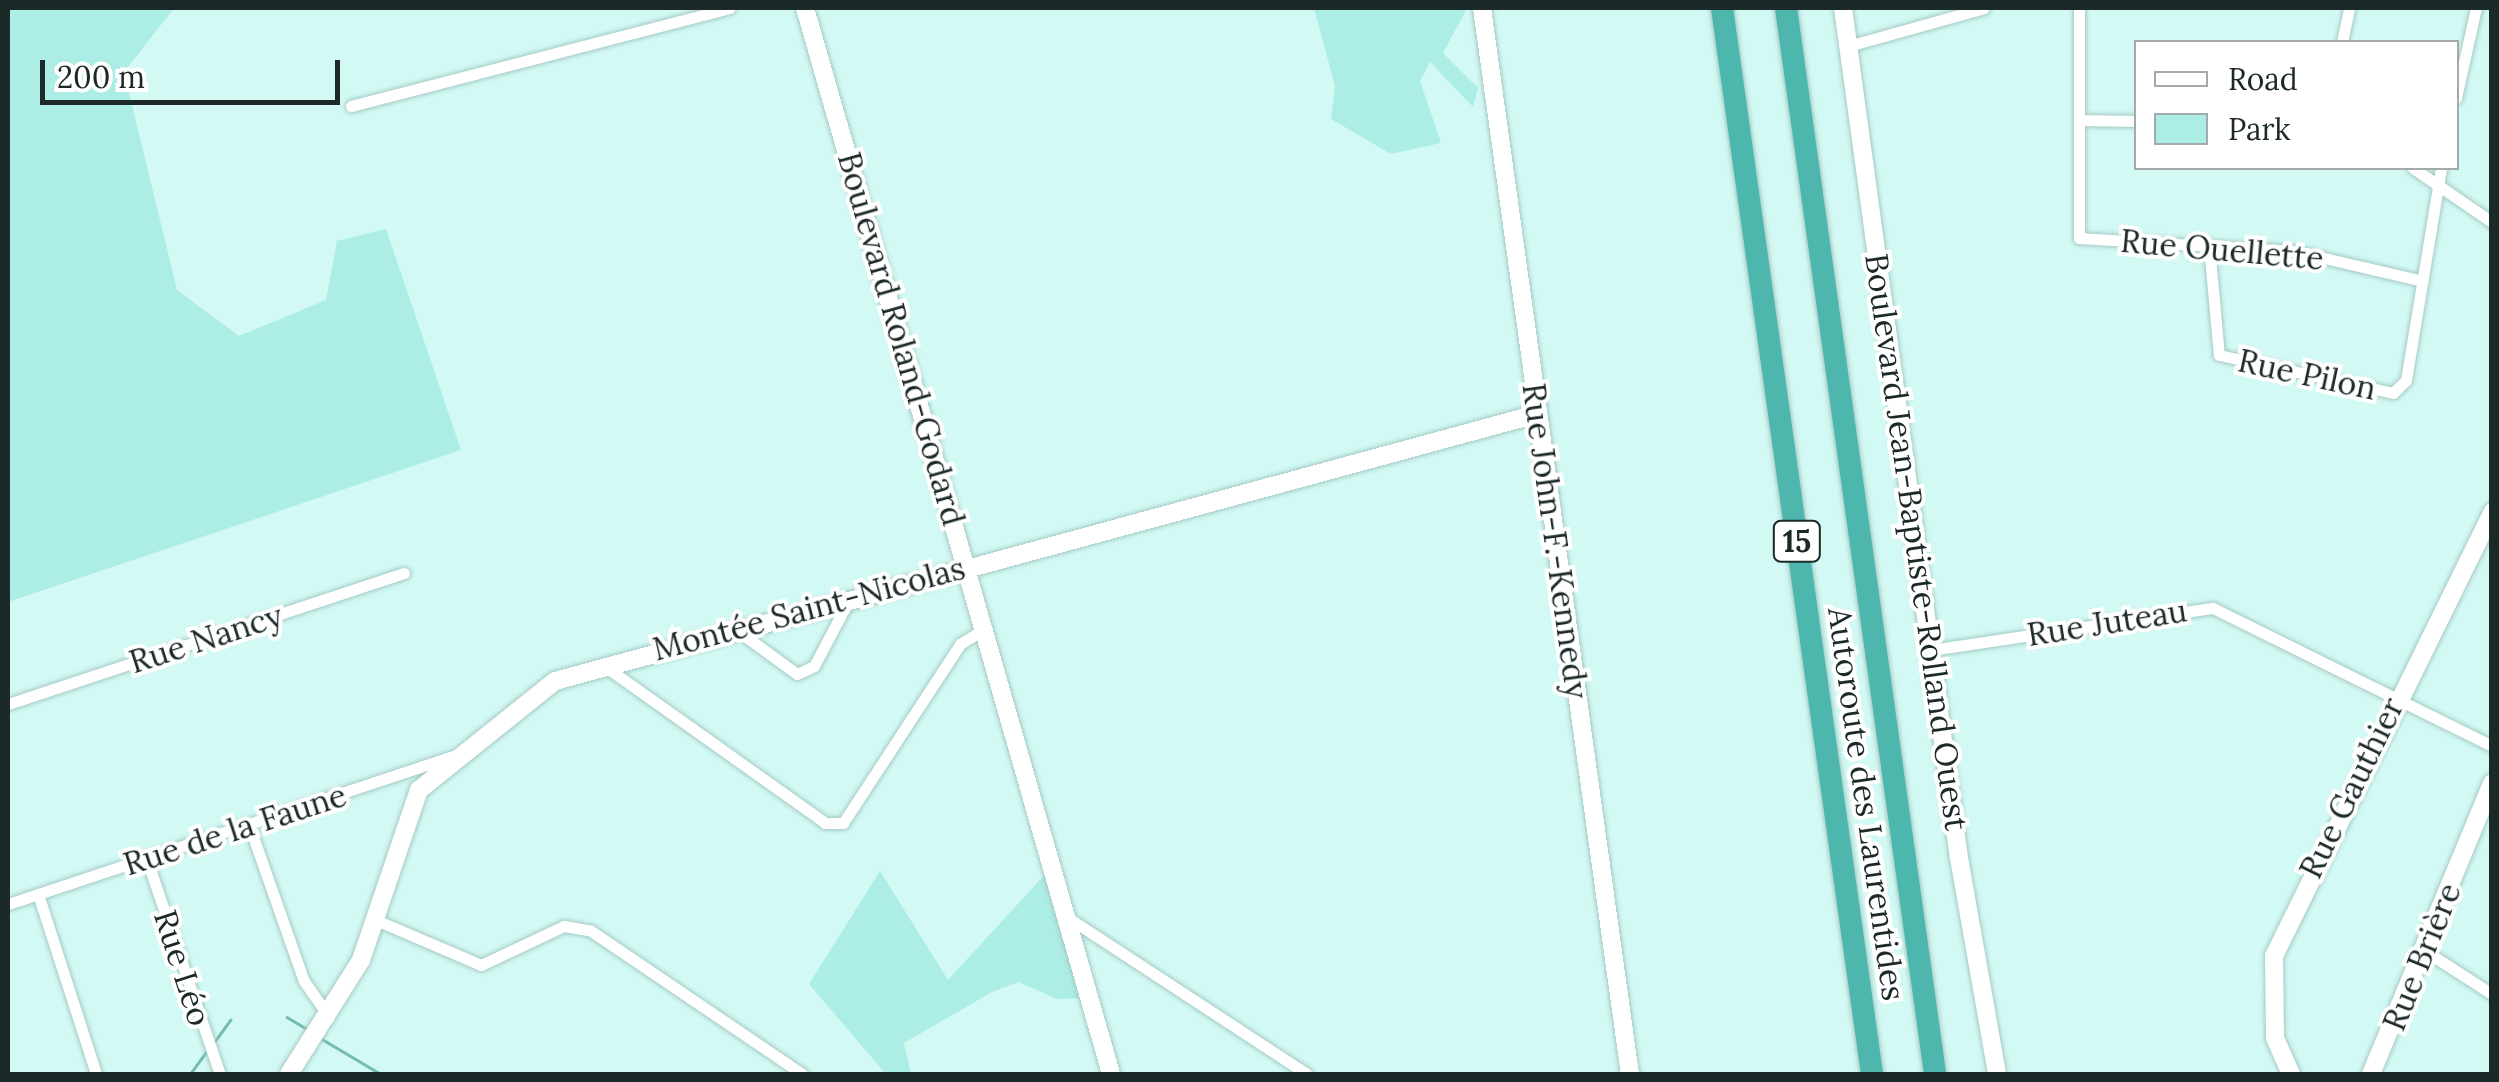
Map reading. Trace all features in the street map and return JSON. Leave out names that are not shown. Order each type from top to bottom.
[{"type":"highway","name":"Autoroute des Laurentides","points":[[1722,8],[1872,1074]]},
{"type":"highway","name":"Autoroute des Laurentides","points":[[1786,8],[1935,1074]]},
{"type":"street","points":[[351,106],[730,8]]},
{"type":"street","name":"Boulevard Roland-Godard","points":[[804,8],[986,628],[1111,1074]]},
{"type":"street","name":"Rue John-F.-Kennedy","points":[[1482,8],[1630,1074]]},
{"type":"street","name":"Boulevard Jean-Baptiste-Rolland Ouest","points":[[1843,8],[1932,650],[1997,1074]]},
{"type":"street","points":[[1848,46],[1984,8]]},
{"type":"street","points":[[2078,8],[2080,120],[2134,120]]},
{"type":"street","points":[[2342,40],[2349,8]]},
{"type":"street","points":[[2459,84],[2476,8]]},
{"type":"street","name":"Rue Ouellette","points":[[2080,120],[2080,238],[2294,251],[2423,280]]},
{"type":"street","points":[[2417,170],[2492,222]]},
{"type":"street","name":"Rue Pilon","points":[[2209,246],[2219,355],[2393,393],[2406,380],[2442,170]]},
{"type":"street","name":"Montée Saint-Nicolas","points":[[289,1074],[330,1018],[376,920],[419,790],[521,702],[603,666],[967,564],[1536,414]]},
{"type":"street","name":"Rue Gauthier","points":[[2292,1074],[2275,1038],[2274,956],[2395,702],[2492,512]]},
{"type":"street","name":"Rue Nancy","points":[[8,704],[404,573]]},
{"type":"street","points":[[736,630],[798,674],[814,666],[849,600]]},
{"type":"street","name":"Rue Juteau","points":[[1932,650],[2213,608],[2395,702],[2492,746]]},
{"type":"street","points":[[603,666],[824,823],[843,824],[960,644],[986,628]]},
{"type":"street","name":"Rue de la Faune","points":[[8,904],[250,828],[462,754]]},
{"type":"street","name":"Rue Brière","points":[[2371,1074],[2427,952],[2492,782]]},
{"type":"street","points":[[250,828],[304,981],[330,1018]]},
{"type":"street","name":"Rue Léo","points":[[147,860],[220,1074]]},
{"type":"street","points":[[38,894],[96,1074]]},
{"type":"street","points":[[1067,917],[1307,1074]]},
{"type":"street","points":[[376,920],[481,965],[564,926],[591,930],[802,1074]]},
{"type":"street","points":[[2427,952],[2492,994]]},
{"type":"green space","points":[[8,8],[174,8],[124,72],[177,290],[239,336],[326,300],[337,241],[386,229],[461,450],[8,602]]},
{"type":"green space","points":[[1314,8],[1467,8],[1443,53],[1478,88],[1473,107],[1430,62],[1420,81],[1441,143],[1391,154],[1331,119],[1335,86]]},
{"type":"green space","points":[[1050,869],[1086,998],[1057,999],[1019,982],[992,992],[904,1043],[911,1074],[886,1074],[809,984],[880,871],[948,980]]},
{"type":"waterway","points":[[287,1017],[307,1029]]},
{"type":"waterway","points":[[215,1041],[230,1020]]},
{"type":"waterway","points":[[322,1039],[381,1074]]},
{"type":"waterway","points":[[190,1074],[207,1051]]}]
